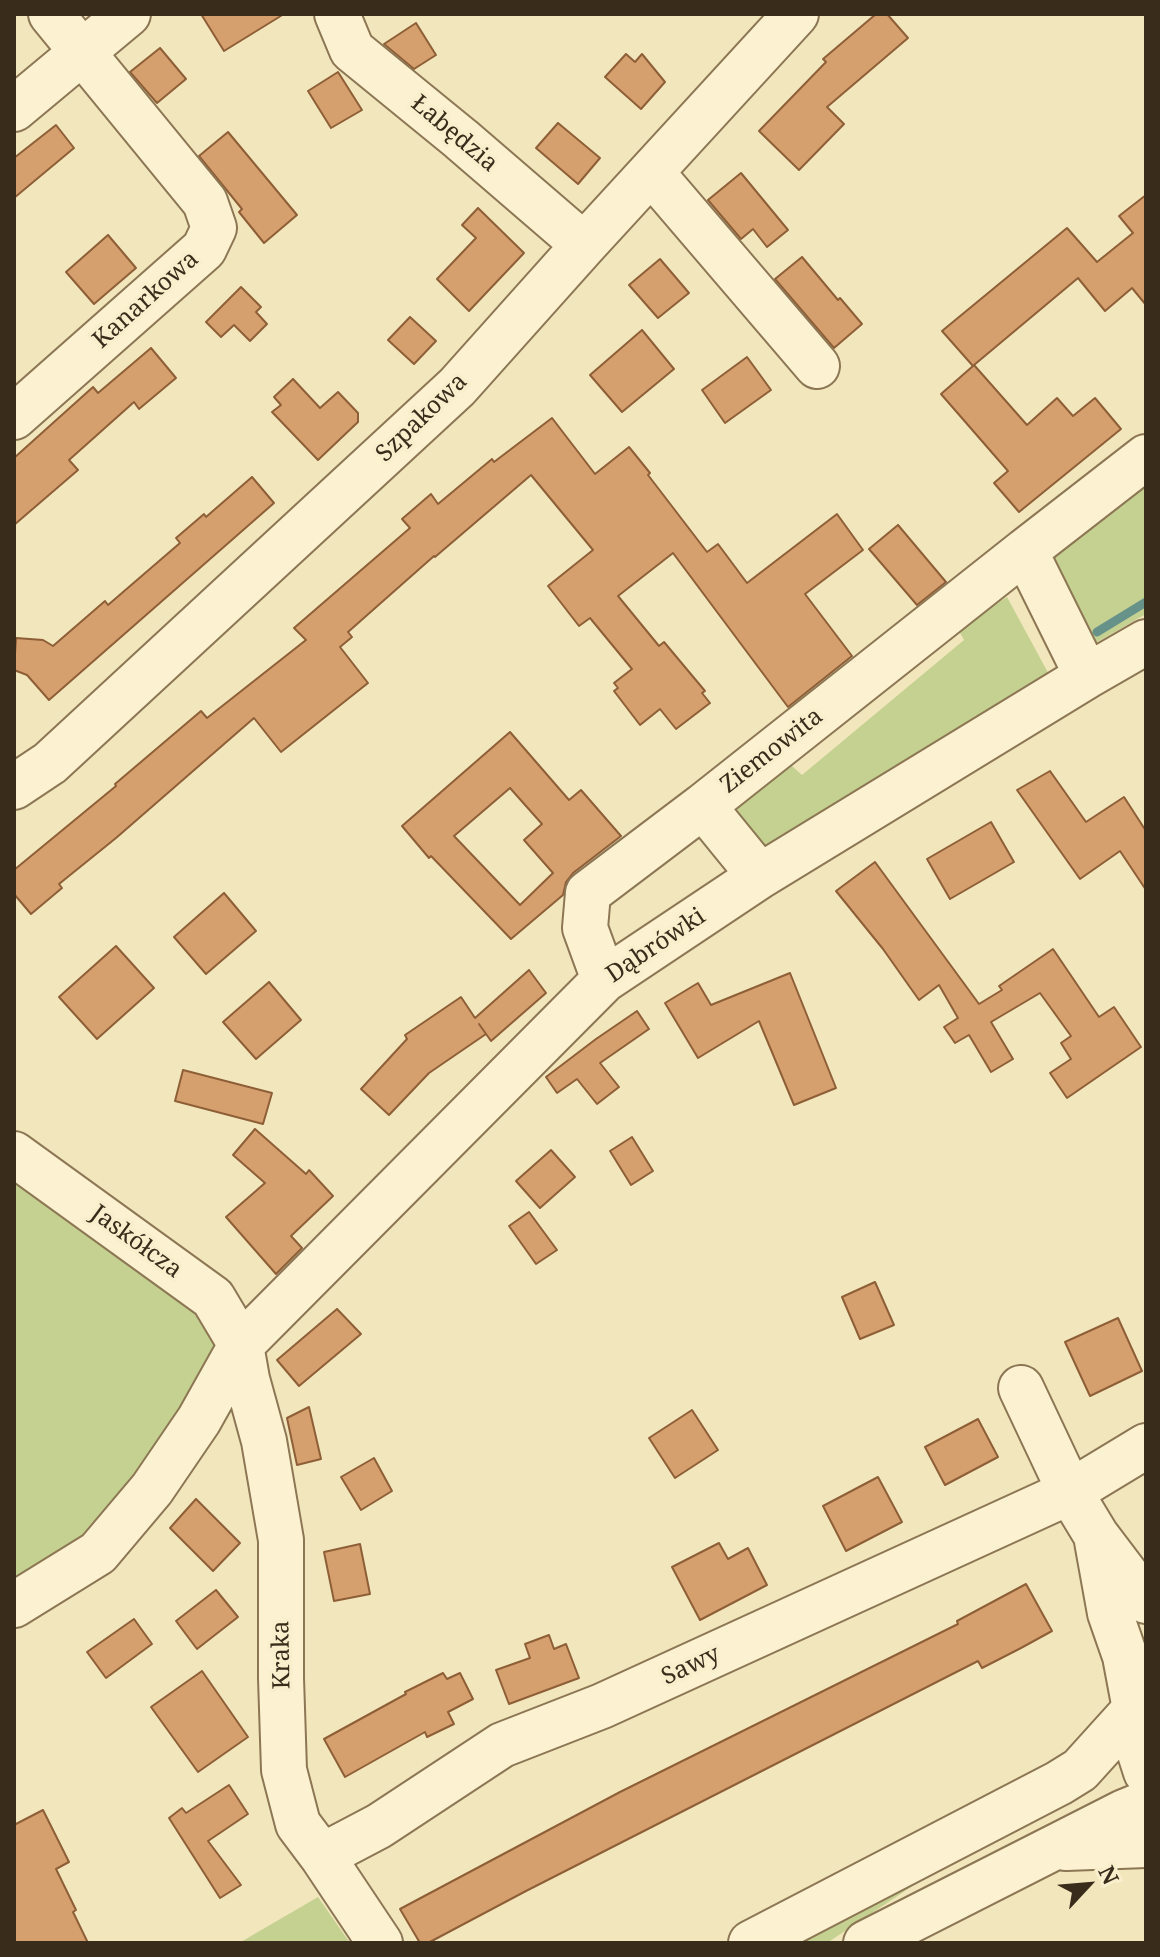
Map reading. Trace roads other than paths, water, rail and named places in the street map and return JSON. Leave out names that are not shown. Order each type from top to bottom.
[{"type":"street","name":"Kanarkowa","points":[[14,417],[204,249],[214,228],[205,202],[51,14]]},
{"type":"street","points":[[14,109],[128,14]]},
{"type":"street","name":"Łabędzia","points":[[337,14],[352,50],[584,245]]},
{"type":"street","name":"Szpakowa","points":[[14,787],[50,763],[457,387],[796,14]]},
{"type":"street","points":[[651,172],[817,366]]},
{"type":"street","name":"Ziemowita","points":[[604,980],[585,928],[588,893],[1146,457]]},
{"type":"street","points":[[1025,551],[1087,676]]},
{"type":"street","name":"Dąbrówki","points":[[14,1605],[98,1553],[152,1489],[199,1420],[241,1345],[604,980],[760,876],[1146,642]]},
{"type":"street","points":[[703,806],[760,876]]},
{"type":"street","name":"Jaskółcza","points":[[14,1154],[213,1298],[241,1345]]},
{"type":"street","name":"Kraka","points":[[241,1345],[264,1441],[281,1540],[284,1770],[298,1824],[380,1943]]},
{"type":"street","points":[[1021,1388],[1070,1492],[1096,1535],[1146,1601]]},
{"type":"street","name":"Sawy","points":[[322,1856],[379,1826],[502,1745],[602,1706],[1070,1492],[1146,1446]]},
{"type":"street","points":[[1096,1535],[1110,1613],[1140,1703],[1136,1741],[1146,1772]]},
{"type":"street","points":[[751,1943],[1080,1770],[1140,1703]]},
{"type":"street","points":[[866,1943],[1146,1803]]},
{"type":"street","points":[[1051,1849],[1146,1845]]},
{"type":"waterway","points":[[1097,632],[1146,602]]}]
